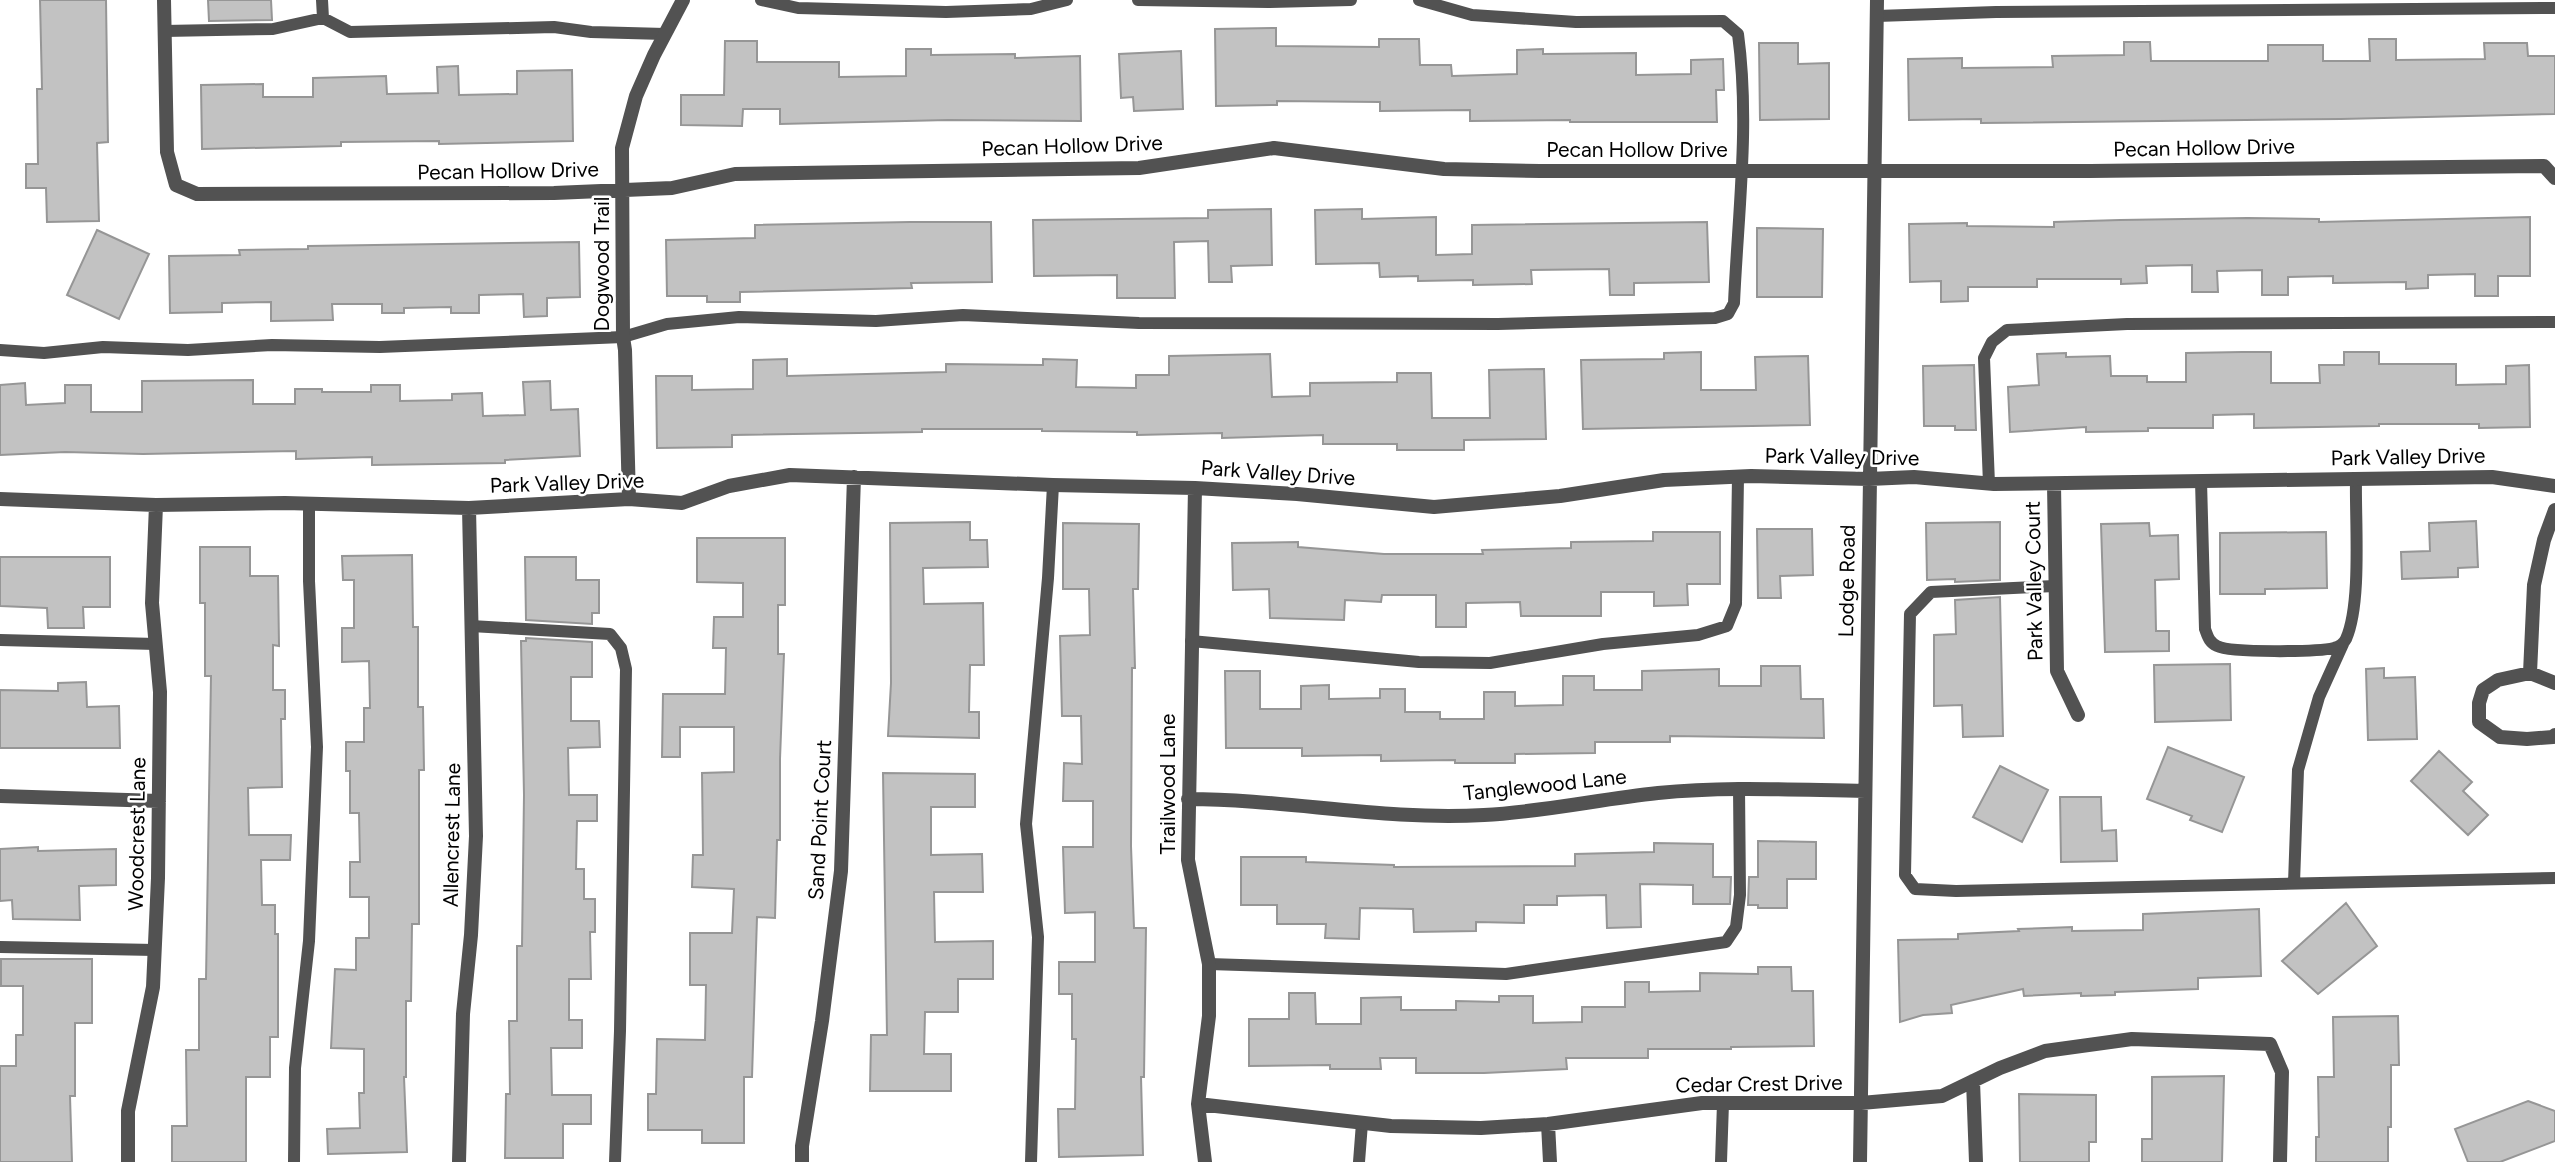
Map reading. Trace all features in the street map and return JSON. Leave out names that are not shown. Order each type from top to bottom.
[{"type":"street","name":"Pecan Hollow Drive","points":[[164,0],[167,152],[176,185],[197,194],[554,193],[672,188],[735,174],[1139,168],[1274,148],[1444,169],[2090,171],[2544,166],[2555,178]]},
{"type":"street","name":"Dogwood Trail","points":[[629,499],[623,337],[622,148],[636,96],[664,34],[683,0]]},
{"type":"street","name":"Lodge Road","points":[[1860,1162],[1877,0]]},
{"type":"street","name":"Park Valley Drive","points":[[0,499],[156,505],[309,504],[469,508],[629,499],[682,503],[729,486],[790,475],[1195,488],[1297,494],[1434,507],[1560,496],[1664,480],[1738,477],[1914,477],[1989,484],[2053,484],[2492,477],[2555,486]]},
{"type":"street","name":"Sand Point Court","points":[[802,1162],[802,1146],[822,1021],[841,871],[854,477]]},
{"type":"street","name":"Park Valley Court","points":[[2053,484],[2057,671],[2078,715]]},
{"type":"street","name":"Trailwood Lane","points":[[1195,488],[1188,860],[1209,964],[1209,1016],[1198,1104],[1205,1162]]},
{"type":"street","name":"Woodcrest Lane","points":[[128,1162],[128,1111],[153,987],[155,950],[160,692],[152,603],[156,505]]},
{"type":"street","name":"Allencrest Lane","points":[[459,1162],[463,1014],[471,934],[476,836],[469,508]]},
{"type":"street","points":[[2530,673],[2534,585],[2544,540],[2555,510]]},
{"type":"street","points":[[2555,683],[2530,673],[2498,680],[2483,690],[2479,703],[2479,722],[2500,737],[2527,739],[2553,737],[2555,734]]},
{"type":"street","name":"Tanglewood Lane","points":[[1188,799],[1243,799],[1374,814],[1483,816],[1551,810],[1656,793],[1739,788],[1866,791]]},
{"type":"street","points":[[0,796],[159,801]]},
{"type":"street","name":"Cedar Crest Drive","points":[[1198,1104],[1362,1123],[1481,1128],[1549,1124],[1702,1102],[1861,1103],[1942,1096],[2045,1051],[2132,1039],[2270,1044],[2282,1072],[2280,1162]]},
{"type":"street","points":[[1973,1081],[1976,1162]]},
{"type":"street","points":[[1549,1124],[1550,1162]]},
{"type":"lane","points":[[323,0],[323,18]]},
{"type":"lane","points":[[761,0],[798,8],[933,12],[1031,9],[1067,0]]},
{"type":"lane","points":[[1138,0],[1351,0]]},
{"type":"lane","points":[[0,350],[44,353],[103,347],[188,350],[272,345],[380,347],[623,337],[667,324],[739,317],[876,321],[963,315],[1139,323],[1485,324],[1715,318],[1728,314],[1734,303],[1742,170],[1743,76],[1738,34],[1723,21],[1576,23],[1472,15],[1419,0]]},
{"type":"lane","points":[[1877,16],[2038,12],[2555,8]]},
{"type":"lane","points":[[164,31],[272,29],[323,18],[350,32],[554,27],[591,32],[664,34]]},
{"type":"lane","points":[[1989,484],[1984,358],[1992,342],[2007,330],[2127,324],[2555,322]]},
{"type":"lane","points":[[1191,640],[1419,662],[1490,663],[1603,645],[1698,635],[1727,626],[1736,604],[1738,477]]},
{"type":"lane","points":[[2294,883],[2298,770],[2319,696],[2345,641],[2355,605],[2356,479]]},
{"type":"lane","points":[[2201,481],[2205,629],[2208,640],[2234,651],[2335,648],[2345,641]]},
{"type":"lane","points":[[1031,1162],[1038,937],[1026,824],[1048,578],[1053,485]]},
{"type":"lane","points":[[294,1162],[295,1068],[309,941],[316,760],[309,581],[309,504]]},
{"type":"lane","points":[[2055,586],[1931,592],[1910,614],[1905,875],[1915,889],[1970,891],[2555,878]]},
{"type":"lane","points":[[471,626],[610,634],[621,648],[625,669],[620,1031],[615,1162]]},
{"type":"lane","points":[[0,639],[156,645]]},
{"type":"lane","points":[[1209,964],[1506,974],[1726,942],[1736,927],[1741,895],[1739,788]]},
{"type":"lane","points":[[0,947],[155,950]]},
{"type":"lane","points":[[1721,1162],[1723,1102]]},
{"type":"lane","points":[[1359,1162],[1362,1123]]},
{"type":"building","points":[[40,0],[106,0],[108,142],[97,143],[99,221],[47,222],[46,188],[26,188],[26,164],[38,164],[37,89],[42,89]]},
{"type":"building","points":[[208,0],[271,0],[272,20],[209,21]]},
{"type":"building","points":[[1276,28],[1276,46],[1379,47],[1379,39],[1419,39],[1420,65],[1451,65],[1452,76],[1517,74],[1517,50],[1543,49],[1543,54],[1636,53],[1636,75],[1691,74],[1691,60],[1723,59],[1724,90],[1716,90],[1717,122],[1470,121],[1470,110],[1380,111],[1380,102],[1277,101],[1277,105],[1216,106],[1215,29]]},
{"type":"building","points":[[2369,39],[2396,39],[2396,60],[2485,59],[2484,43],[2527,43],[2528,56],[2555,56],[2555,114],[1981,123],[1981,119],[1909,120],[1908,59],[1962,58],[1962,68],[2053,67],[2052,56],[2124,55],[2124,42],[2150,42],[2151,61],[2268,61],[2268,45],[2323,45],[2323,61],[2370,61]]},
{"type":"building","points":[[725,41],[757,41],[757,62],[839,62],[839,77],[906,76],[906,49],[931,49],[931,55],[1015,54],[1015,58],[1080,56],[1081,121],[948,120],[780,124],[780,109],[743,109],[742,126],[681,125],[681,95],[724,95]]},
{"type":"building","points":[[1759,43],[1798,43],[1798,64],[1829,63],[1829,119],[1760,120]]},
{"type":"building","points":[[1181,51],[1183,109],[1134,111],[1133,97],[1121,98],[1119,54]]},
{"type":"building","points":[[458,66],[459,95],[517,94],[517,71],[572,70],[573,141],[439,144],[439,141],[341,142],[341,146],[202,149],[201,85],[263,84],[263,97],[313,97],[313,78],[386,76],[387,94],[438,93],[437,67]]},
{"type":"building","points":[[1271,209],[1272,265],[1231,266],[1232,282],[1209,282],[1208,241],[1174,242],[1175,298],[1117,298],[1117,275],[1034,276],[1033,220],[1208,218],[1208,210]]},
{"type":"building","points":[[1362,209],[1362,219],[1436,217],[1436,255],[1472,254],[1472,225],[1707,222],[1709,282],[1634,283],[1634,295],[1610,295],[1609,269],[1531,270],[1532,284],[1473,285],[1473,280],[1418,281],[1418,276],[1380,277],[1379,263],[1316,264],[1315,210]]},
{"type":"building","points":[[2530,217],[2530,276],[2498,276],[2498,296],[2475,296],[2475,274],[2428,275],[2428,288],[2406,289],[2406,282],[2333,283],[2333,276],[2288,277],[2288,295],[2262,295],[2262,270],[2217,271],[2218,292],[2192,292],[2192,265],[2146,266],[2147,283],[2121,284],[2121,279],[2037,279],[2037,287],[1968,287],[1968,301],[1941,302],[1941,281],[1910,282],[1909,224],[1967,223],[1967,226],[2054,227],[2054,222],[2120,220],[2247,218],[2319,219],[2319,222]]},
{"type":"building","points":[[991,222],[992,282],[911,283],[912,288],[740,292],[740,302],[707,302],[707,296],[667,296],[666,240],[755,238],[755,225]]},
{"type":"building","points":[[1757,228],[1823,229],[1822,297],[1757,297]]},
{"type":"building","points":[[97,230],[149,254],[119,319],[67,295]]},
{"type":"building","points":[[579,242],[580,297],[547,298],[547,316],[524,317],[523,294],[479,295],[479,313],[451,313],[451,307],[404,308],[404,313],[382,313],[382,304],[332,304],[333,320],[271,321],[271,302],[222,303],[222,312],[170,313],[169,256],[240,255],[239,250],[308,249],[308,246]]},
{"type":"building","points":[[1701,352],[1701,390],[1756,390],[1755,357],[1808,356],[1810,425],[1583,429],[1581,360],[1664,359],[1664,353]]},
{"type":"building","points":[[2271,352],[2271,383],[2320,383],[2319,365],[2344,365],[2344,352],[2379,352],[2379,364],[2456,364],[2456,385],[2506,384],[2506,366],[2529,365],[2530,427],[2379,424],[2254,428],[2254,414],[2213,415],[2213,428],[2086,432],[2086,427],[2010,432],[2008,387],[2039,385],[2037,354],[2066,353],[2066,357],[2110,356],[2111,376],[2147,376],[2147,382],[2186,382],[2186,353]]},
{"type":"building","points":[[1270,354],[1272,397],[1310,396],[1310,383],[1397,382],[1397,373],[1431,373],[1432,418],[1490,418],[1489,370],[1544,369],[1546,439],[1464,440],[1464,450],[1397,450],[1397,444],[1323,444],[1323,435],[1222,438],[1222,433],[1137,435],[1137,432],[1042,429],[922,429],[922,432],[732,435],[732,447],[657,448],[656,376],[692,376],[692,390],[753,389],[753,360],[787,359],[787,376],[946,372],[946,364],[1043,365],[1043,359],[1077,360],[1076,387],[1136,388],[1136,375],[1169,375],[1169,356]]},
{"type":"building","points":[[1974,365],[1976,430],[1955,430],[1955,426],[1924,426],[1923,366]]},
{"type":"building","points":[[253,380],[253,404],[295,404],[295,389],[371,392],[371,385],[400,385],[400,401],[452,400],[452,394],[482,393],[483,416],[525,415],[523,382],[550,381],[551,410],[578,409],[580,456],[505,460],[505,463],[372,465],[372,457],[296,459],[296,451],[143,454],[65,452],[0,455],[0,385],[25,383],[26,405],[65,403],[65,385],[91,385],[91,412],[142,412],[142,381]]},
{"type":"building","points":[[2476,521],[2478,567],[2458,568],[2458,577],[2402,579],[2401,552],[2430,551],[2429,523]]},
{"type":"building","points":[[970,522],[970,540],[987,540],[988,567],[923,568],[924,604],[983,603],[984,665],[970,665],[969,712],[979,712],[979,738],[888,736],[891,683],[890,523]]},
{"type":"building","points":[[2000,522],[2000,580],[1927,580],[1926,523]]},
{"type":"building","points":[[1063,523],[1139,524],[1138,589],[1133,589],[1135,668],[1132,668],[1131,846],[1134,928],[1146,928],[1144,1077],[1141,1077],[1143,1155],[1059,1157],[1058,1109],[1075,1109],[1076,1039],[1072,1039],[1072,994],[1059,994],[1059,962],[1095,962],[1095,912],[1065,913],[1063,847],[1093,847],[1093,801],[1063,801],[1064,763],[1082,764],[1081,716],[1062,716],[1060,636],[1090,635],[1089,589],[1063,589]]},
{"type":"building","points":[[2149,523],[2150,536],[2178,535],[2179,579],[2155,580],[2156,631],[2169,631],[2169,651],[2105,652],[2101,524]]},
{"type":"building","points":[[1757,529],[1812,529],[1813,575],[1780,576],[1781,598],[1758,598]]},
{"type":"building","points":[[1653,532],[1720,532],[1720,584],[1687,584],[1688,605],[1654,606],[1654,592],[1601,592],[1601,616],[1521,616],[1520,602],[1466,603],[1466,627],[1436,627],[1436,595],[1382,595],[1381,602],[1345,600],[1344,620],[1270,618],[1269,589],[1233,590],[1232,543],[1298,542],[1298,547],[1384,554],[1483,554],[1482,550],[1571,548],[1571,542],[1653,541]]},
{"type":"building","points":[[2326,532],[2327,588],[2265,589],[2265,594],[2220,594],[2220,533]]},
{"type":"building","points":[[697,538],[785,538],[785,605],[778,605],[778,654],[784,654],[780,840],[777,840],[775,918],[757,917],[752,1077],[744,1077],[744,1143],[702,1143],[702,1130],[648,1130],[648,1094],[656,1094],[657,1039],[705,1040],[706,985],[690,985],[690,933],[732,933],[734,889],[692,887],[693,855],[703,855],[702,773],[734,772],[734,727],[680,727],[680,757],[662,757],[663,694],[725,694],[726,648],[713,648],[714,617],[743,617],[743,583],[697,582]]},
{"type":"building","points":[[200,547],[250,547],[250,576],[278,576],[279,646],[273,645],[273,690],[285,690],[285,719],[281,719],[282,787],[248,788],[249,835],[291,835],[290,860],[261,860],[262,905],[275,905],[275,934],[278,934],[278,1037],[270,1037],[270,1077],[246,1077],[246,1162],[172,1162],[172,1126],[187,1126],[186,1050],[199,1050],[199,979],[206,979],[211,676],[205,676],[205,603],[200,603]]},
{"type":"building","points":[[412,555],[413,627],[418,627],[418,707],[423,707],[424,770],[419,770],[419,924],[412,924],[411,1001],[406,1001],[404,1077],[407,1152],[328,1154],[327,1129],[360,1128],[359,1093],[364,1093],[364,1049],[331,1048],[335,969],[356,970],[356,938],[369,938],[369,897],[350,897],[350,862],[360,862],[359,813],[350,813],[350,771],[346,771],[346,742],[364,742],[364,708],[370,708],[369,661],[342,662],[342,628],[354,628],[354,580],[343,580],[342,556]]},
{"type":"building","points":[[0,557],[110,557],[110,607],[83,607],[84,628],[48,628],[47,608],[0,606]]},
{"type":"building","points":[[525,557],[576,557],[576,580],[599,580],[599,613],[592,613],[592,624],[526,620]]},
{"type":"building","points":[[2000,597],[2003,736],[1963,737],[1962,705],[1934,706],[1934,635],[1956,634],[1955,600]]},
{"type":"building","points":[[526,638],[592,642],[592,677],[571,677],[571,721],[599,721],[600,747],[568,748],[569,795],[597,795],[597,821],[577,821],[576,869],[584,869],[584,899],[595,899],[595,932],[590,932],[591,979],[569,979],[569,1020],[582,1020],[582,1048],[551,1048],[552,1095],[591,1095],[591,1124],[563,1124],[563,1158],[505,1158],[506,1094],[510,1094],[509,1021],[517,1021],[517,946],[522,946],[524,795],[521,641],[526,641]]},
{"type":"building","points":[[2230,664],[2231,720],[2155,722],[2154,665]]},
{"type":"building","points":[[1761,666],[1800,666],[1801,699],[1823,699],[1824,738],[1670,736],[1670,742],[1595,742],[1595,753],[1515,754],[1515,763],[1455,763],[1455,760],[1381,761],[1381,755],[1302,756],[1302,748],[1226,748],[1225,671],[1260,671],[1260,709],[1301,709],[1301,686],[1329,685],[1329,699],[1380,698],[1380,689],[1405,689],[1405,712],[1440,712],[1440,719],[1484,719],[1484,692],[1515,692],[1515,706],[1563,705],[1563,676],[1594,676],[1594,690],[1642,690],[1642,671],[1719,669],[1719,686],[1761,686]]},
{"type":"building","points":[[2384,668],[2384,678],[2415,677],[2417,739],[2368,740],[2366,669]]},
{"type":"building","points":[[86,682],[87,707],[119,706],[120,748],[0,748],[0,690],[58,691],[58,683]]},
{"type":"building","points":[[2168,747],[2244,777],[2222,832],[2190,820],[2192,816],[2147,799]]},
{"type":"building","points":[[2439,751],[2472,782],[2463,791],[2488,815],[2468,835],[2411,781]]},
{"type":"building","points":[[2000,766],[2048,790],[2022,842],[1973,817]]},
{"type":"building","points":[[883,773],[975,774],[975,807],[931,807],[931,855],[982,854],[983,892],[934,892],[935,942],[993,941],[993,979],[958,979],[958,1012],[925,1012],[924,1054],[951,1054],[951,1091],[870,1091],[871,1035],[887,1035]]},
{"type":"building","points":[[2060,797],[2101,797],[2102,831],[2116,830],[2117,861],[2061,862]]},
{"type":"building","points":[[1758,841],[1816,842],[1816,879],[1787,879],[1787,908],[1758,908],[1758,905],[1748,905],[1749,877],[1758,877]]},
{"type":"building","points":[[1654,843],[1713,844],[1713,877],[1731,877],[1730,904],[1693,904],[1693,885],[1640,884],[1641,927],[1607,928],[1606,895],[1557,896],[1557,905],[1524,905],[1524,923],[1476,922],[1476,931],[1414,932],[1413,909],[1360,908],[1359,939],[1325,938],[1326,924],[1277,924],[1277,905],[1241,905],[1241,857],[1306,857],[1306,862],[1394,867],[1575,866],[1575,854],[1654,852]]},
{"type":"building","points":[[38,847],[38,851],[116,849],[116,885],[79,886],[80,920],[13,919],[12,900],[0,901],[0,849]]},
{"type":"building","points":[[2346,903],[2377,946],[2318,994],[2282,961]]},
{"type":"building","points":[[2259,909],[2261,976],[2198,978],[2198,989],[2115,992],[2115,995],[2081,996],[2081,993],[2024,996],[2023,989],[1951,1005],[1952,1013],[1923,1015],[1900,1022],[1898,940],[1958,939],[1958,934],[2019,931],[2018,929],[2072,927],[2072,931],[2143,930],[2143,914]]},
{"type":"building","points":[[1,959],[92,959],[92,1023],[75,1023],[75,1096],[70,1096],[72,1162],[0,1162],[0,1066],[16,1066],[16,1035],[23,1035],[23,986],[1,986]]},
{"type":"building","points":[[1758,967],[1791,967],[1792,991],[1813,991],[1814,1046],[1648,1049],[1648,1058],[1566,1058],[1567,1069],[1484,1073],[1416,1073],[1416,1058],[1380,1058],[1381,1069],[1330,1069],[1330,1065],[1249,1066],[1249,1019],[1289,1019],[1289,993],[1315,993],[1316,1024],[1361,1024],[1361,998],[1401,997],[1401,1010],[1456,1010],[1456,1001],[1499,1002],[1499,996],[1533,996],[1533,1023],[1582,1022],[1582,1007],[1625,1007],[1625,982],[1649,982],[1649,992],[1700,991],[1700,973],[1758,974]]},
{"type":"building","points":[[2398,1016],[2399,1065],[2391,1065],[2388,1162],[2316,1162],[2316,1137],[2319,1137],[2318,1077],[2334,1077],[2333,1017]]},
{"type":"building","points":[[2224,1076],[2222,1162],[2142,1162],[2142,1139],[2152,1139],[2152,1077]]},
{"type":"building","points":[[2019,1094],[2096,1095],[2096,1142],[2089,1142],[2089,1162],[2020,1162]]},
{"type":"building","points":[[2528,1101],[2555,1111],[2555,1141],[2500,1162],[2468,1162],[2455,1129]]}]
